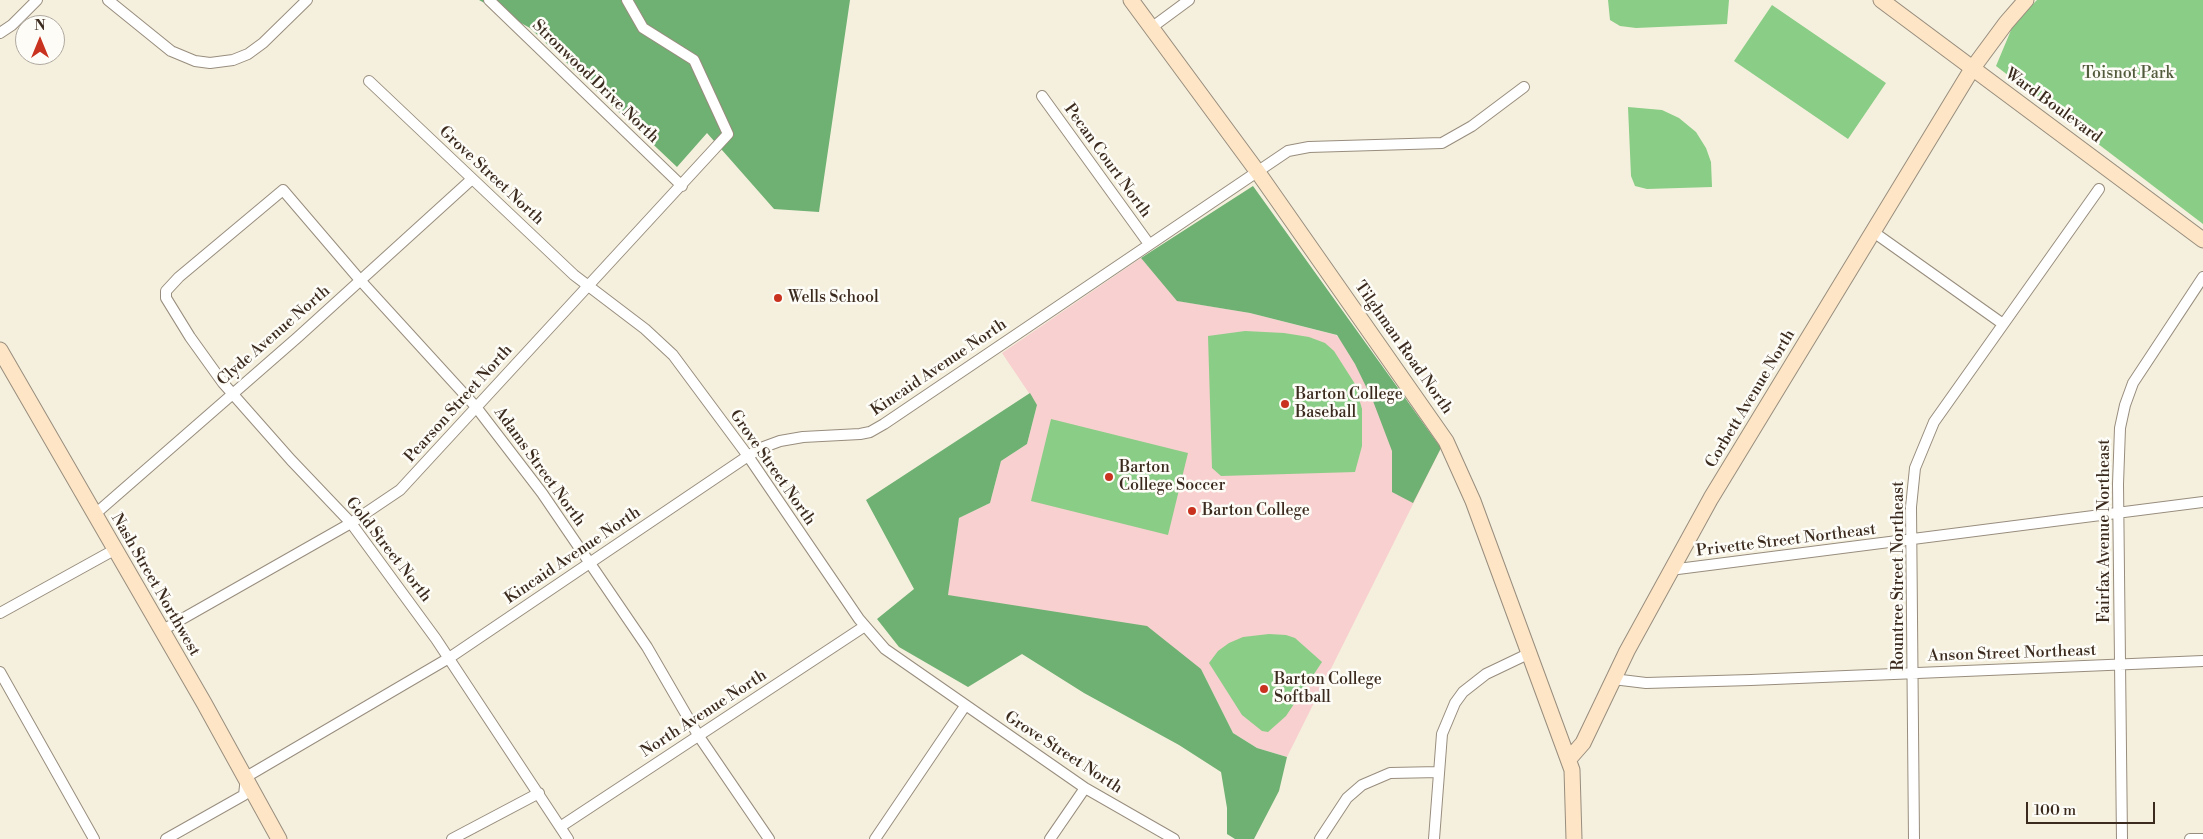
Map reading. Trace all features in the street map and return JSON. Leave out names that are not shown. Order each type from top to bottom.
[{"type":"street","points":[[0,33],[12,25],[37,0]]},
{"type":"street","points":[[108,0],[171,51],[195,61],[210,63],[234,60],[248,54],[263,43],[306,0]]},
{"type":"street","name":"Stronwood Drive North","points":[[489,0],[682,186]]},
{"type":"street","name":"Pearson Street North","points":[[161,631],[351,522],[400,490],[728,134],[694,60],[643,28],[628,0]]},
{"type":"street","name":"Tilghman Road North","points":[[1131,0],[1257,171],[1446,441],[1473,501],[1569,759]]},
{"type":"street","points":[[1151,28],[1189,0]]},
{"type":"street","name":"Ward Boulevard","points":[[1882,0],[2203,240]]},
{"type":"street","name":"Corbett Avenue North","points":[[1569,759],[1583,743],[1613,679],[1670,570],[1711,498],[1972,68],[2026,0]]},
{"type":"street","name":"Grove Street North","points":[[369,81],[588,287],[635,320],[673,355],[748,456],[865,626],[894,657],[1085,788],[1174,839]]},
{"type":"street","name":"Kincaid Avenue North","points":[[246,777],[449,658],[761,448],[780,441],[803,437],[870,432],[1288,151],[1295,148],[1442,143],[1472,126],[1524,87]]},
{"type":"street","name":"Pecan Court North","points":[[1042,96],[1149,244]]},
{"type":"street","name":"Clyde Avenue North","points":[[94,515],[472,179]]},
{"type":"street","name":"Rountree Street Northeast","points":[[1914,839],[1912,491],[1915,468],[1934,422],[2099,189]]},
{"type":"street","name":"Adams Street North","points":[[166,295],[166,291],[179,277],[283,190],[360,280],[476,407],[542,493],[647,647],[698,735],[769,839]]},
{"type":"street","points":[[1872,232],[2003,324]]},
{"type":"street","name":"Fairfax Avenue Northeast","points":[[2122,839],[2119,443],[2128,394],[2144,363],[2203,277]]},
{"type":"street","name":"Gold Street North","points":[[166,295],[190,337],[232,393],[291,460],[351,522],[449,658],[568,839]]},
{"type":"street","name":"Nash Street Northwest","points":[[0,350],[246,777],[279,839]]},
{"type":"street","name":"Privette Street Northeast","points":[[1670,570],[2203,502]]},
{"type":"street","points":[[0,614],[114,550]]},
{"type":"street","name":"North Avenue North","points":[[560,826],[865,626]]},
{"type":"street","points":[[1434,839],[1442,734],[1454,703],[1463,692],[1486,674],[1497,667],[1530,653]]},
{"type":"street","name":"Anson Street Northeast","points":[[1613,679],[1646,683],[1670,683],[2203,661]]},
{"type":"street","points":[[0,672],[94,839]]},
{"type":"street","points":[[875,839],[965,706]]},
{"type":"street","points":[[1569,759],[1572,770],[1574,839]]},
{"type":"street","points":[[1320,839],[1347,798],[1373,779],[1399,771],[1439,772]]},
{"type":"street","points":[[166,839],[244,795],[246,777]]},
{"type":"street","points":[[1050,839],[1085,788]]},
{"type":"street","points":[[452,839],[539,793]]},
{"type":"street","points":[[2190,839],[2203,838]]},
{"type":"shaded area","name":"Barton College","points":[[1141,258],[1178,301],[1250,313],[1336,335],[1441,448],[1287,757],[1257,748],[1233,733],[1201,669],[947,595],[959,518],[990,503],[1001,461],[1027,444],[1037,405],[1002,353]]},
{"type":"green space","points":[[479,0],[850,0],[819,212],[774,209],[707,133],[677,167],[530,28]]},
{"type":"green space","points":[[1608,0],[1729,0],[1727,24],[1636,28],[1620,26],[1610,20]]},
{"type":"green space","name":"Toisnot Park","points":[[2037,0],[2203,0],[2203,224],[1996,66],[2014,23]]},
{"type":"green space","points":[[1772,5],[1886,83],[1848,139],[1734,61]]},
{"type":"green space","points":[[1628,107],[1662,110],[1679,118],[1696,132],[1706,148],[1711,162],[1712,187],[1647,189],[1635,186],[1631,176]]},
{"type":"green space","points":[[1253,186],[1441,448],[1413,503],[1392,492],[1392,451],[1373,401],[1355,364],[1337,335],[1250,313],[1177,301],[1141,258]]},
{"type":"green space","name":"Barton College Baseball","points":[[1245,331],[1284,333],[1309,337],[1325,343],[1334,351],[1355,384],[1362,409],[1362,446],[1355,472],[1221,476],[1212,468],[1208,336]]},
{"type":"green space","points":[[1030,393],[1037,405],[1027,444],[1001,461],[990,503],[959,518],[948,595],[1147,626],[1201,669],[1233,733],[1257,748],[1287,757],[1279,791],[1254,839],[1235,839],[1227,834],[1227,808],[1221,772],[1179,745],[1084,693],[1022,654],[968,687],[899,647],[877,619],[914,589],[866,500]]},
{"type":"green space","name":"Barton College Soccer","points":[[1051,419],[1188,453],[1168,535],[1031,501]]},
{"type":"green space","name":"Barton College Softball","points":[[1269,634],[1286,635],[1295,638],[1322,662],[1286,716],[1268,732],[1262,731],[1242,715],[1209,663],[1218,651],[1229,643],[1243,637]]},
{"type":"place","name":"Wells School","points":[[778,298]]},
{"type":"place","name":"Barton College Baseball","points":[[1285,404]]},
{"type":"place","name":"Barton College Soccer","points":[[1109,477]]},
{"type":"place","name":"Barton College","points":[[1192,511]]},
{"type":"place","name":"Barton College Softball","points":[[1264,689]]}]
